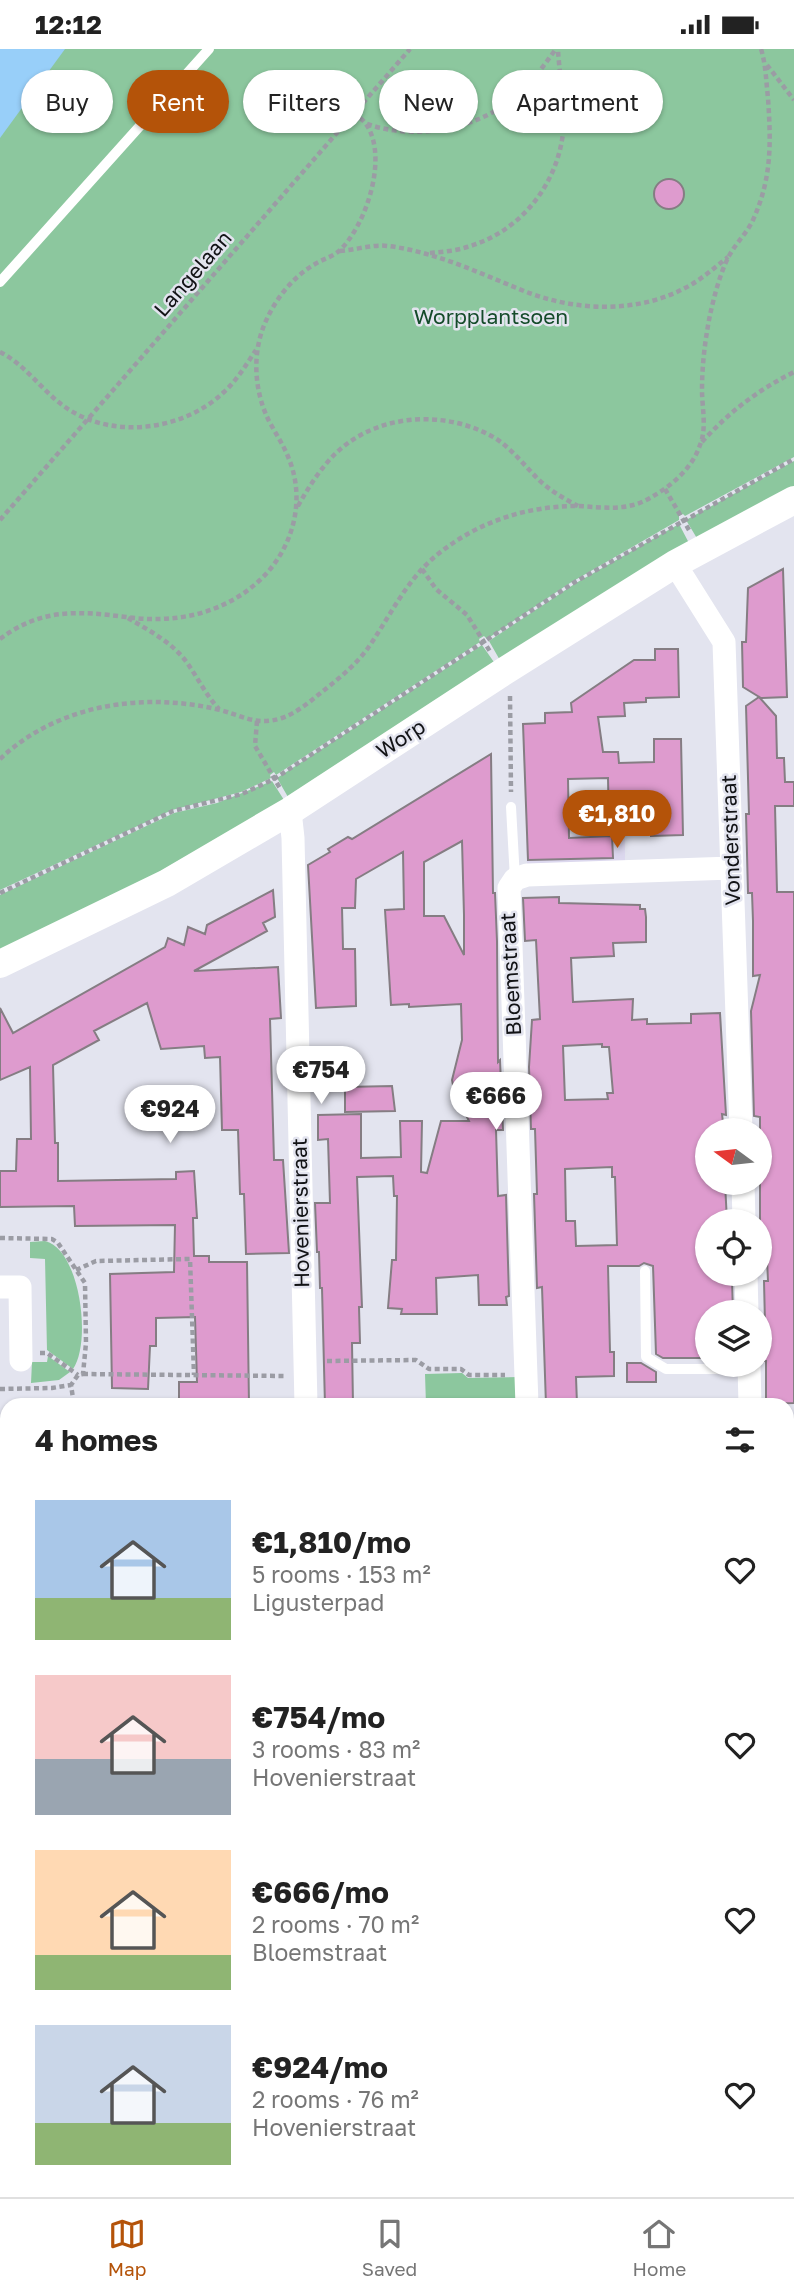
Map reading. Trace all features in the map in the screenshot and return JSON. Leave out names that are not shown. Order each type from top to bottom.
[{"type":"street","name":"Worp","points":[[0,964],[167,883],[290,811],[675,564],[794,500]]},
{"type":"street","name":"Vonderstraat","points":[[675,564],[724,642],[741,1118]]},
{"type":"street","name":"Hovenierstraat","points":[[290,811],[293,838],[306,1398]]},
{"type":"street","points":[[515,879],[527,874],[732,868]]},
{"type":"street","name":"Bloemstraat","points":[[515,879],[510,885],[508,896],[527,1398]]},
{"type":"street","points":[[0,1287],[20,1287],[21,1357]]},
{"type":"street","points":[[749,1377],[750,1398]]},
{"type":"lane","points":[[0,282],[209,49]]},
{"type":"lane","name":"Bloemstraat","points":[[511,807],[515,879]]},
{"type":"lane","points":[[645,1271],[646,1357],[666,1369],[695,1368]]},
{"type":"path","name":"Langelaan","points":[[365,100],[410,49]]},
{"type":"path","points":[[0,352],[25,369],[65,407],[89,419],[111,426],[130,428],[151,426],[188,416],[223,394],[236,380],[257,349],[271,310],[283,292],[299,275],[338,251],[355,230],[370,199],[374,173],[374,151],[366,124],[417,132],[457,126],[478,119],[523,90],[557,49]]},
{"type":"path","points":[[429,253],[466,248],[503,231],[535,203],[549,181],[563,138],[564,117],[557,49]]},
{"type":"path","points":[[701,443],[704,417],[702,368],[710,313],[729,257],[752,223],[764,194],[770,166],[765,62],[761,49]]},
{"type":"path","points":[[765,62],[794,100]]},
{"type":"path","name":"Langelaan","points":[[0,520],[337,133]]},
{"type":"path","points":[[338,251],[384,246],[429,253],[544,298],[603,307],[664,297],[701,279],[729,257]]},
{"type":"path","points":[[257,349],[261,400],[289,458],[298,507]]},
{"type":"path","points":[[0,759],[50,725],[74,714],[106,706],[157,702],[220,710],[241,719],[257,721],[271,721],[299,710],[356,662],[368,648],[402,592],[422,569],[461,537],[504,517],[545,508],[578,506],[604,509],[630,506],[647,500],[681,475],[701,443],[736,408],[755,393],[794,372]]},
{"type":"path","points":[[0,639],[36,619],[53,615],[93,612],[160,619],[199,614],[221,607],[242,595],[261,579],[276,561],[289,538],[298,507],[318,474],[334,455],[351,441],[375,429],[399,422],[425,418],[460,423],[496,439],[550,490],[578,506]]},
{"type":"path","points":[[0,893],[173,811],[242,794],[274,779],[575,582],[794,459]]},
{"type":"path","points":[[665,489],[683,520]]},
{"type":"path","points":[[422,569],[436,589],[467,615],[485,642]]},
{"type":"path","points":[[126,617],[172,646],[183,657],[206,694],[220,710]]},
{"type":"path","points":[[503,672],[510,698],[511,807]]},
{"type":"path","points":[[257,721],[255,746],[274,779]]},
{"type":"path","points":[[0,1238],[52,1239],[58,1243],[85,1283],[86,1343],[80,1375],[71,1385],[52,1388],[0,1388]]},
{"type":"path","points":[[76,1270],[96,1261],[190,1259],[194,1375]]},
{"type":"path","points":[[21,1357],[47,1353],[80,1375],[194,1375],[416,1360],[429,1369],[461,1369],[469,1375],[526,1374]]},
{"type":"path","points":[[71,1385],[73,1398]]},
{"type":"shaded area","points":[[625,833],[625,864],[527,865],[526,837]]},
{"type":"green space","name":"Worpplantsoen","points":[[0,49],[794,49],[794,457],[685,516],[679,516],[679,520],[570,583],[487,639],[484,636],[479,639],[480,642],[276,775],[274,772],[270,775],[271,778],[241,792],[172,810],[0,890]]},
{"type":"green space","points":[[794,461],[794,488],[698,540],[686,520]]},
{"type":"green space","points":[[679,524],[690,545],[501,662],[489,641],[576,583]]},
{"type":"green space","points":[[482,645],[496,665],[288,797],[277,778]]},
{"type":"green space","points":[[272,781],[284,800],[140,883],[0,951],[0,895],[174,813],[217,803]]},
{"type":"green space","points":[[45,1241],[57,1248],[67,1261],[79,1298],[82,1339],[73,1369],[47,1350],[45,1259],[30,1258],[30,1242]]},
{"type":"green space","points":[[48,1356],[70,1372],[59,1380],[31,1383],[32,1362],[47,1362]]},
{"type":"green space","points":[[462,1373],[468,1378],[518,1377],[520,1398],[426,1398],[425,1374]]},
{"type":"water","points":[[0,49],[65,49],[50,70],[21,70],[21,109],[0,138]]},
{"type":"building","points":[[669,179],[680,183],[684,194],[680,205],[669,209],[658,205],[654,194],[658,183]]},
{"type":"building","points":[[783,569],[787,697],[761,698],[743,687],[742,642],[746,642],[748,588]]},
{"type":"building","points":[[655,649],[678,649],[679,697],[646,698],[646,702],[624,703],[625,716],[598,717],[603,752],[618,752],[619,763],[654,762],[654,739],[681,739],[683,835],[651,836],[651,829],[609,829],[608,778],[568,779],[569,838],[612,836],[613,858],[528,860],[523,724],[545,723],[545,713],[572,712],[571,703],[634,660],[655,660]]},
{"type":"building","points":[[759,697],[776,716],[777,758],[784,758],[785,782],[794,782],[794,806],[775,806],[777,892],[794,892],[794,1398],[766,1398],[766,1377],[772,1377],[772,1300],[764,1300],[764,1286],[772,1286],[772,1209],[760,1209],[760,1195],[772,1195],[772,1118],[754,1116],[751,1011],[760,975],[753,976],[752,893],[748,893],[746,814],[749,814],[746,706]]},
{"type":"building","points":[[491,754],[498,1062],[500,1060],[503,1130],[496,1130],[498,1196],[506,1195],[509,1296],[506,1297],[507,1305],[479,1305],[478,1275],[436,1278],[437,1314],[401,1314],[402,1309],[388,1308],[392,1260],[396,1260],[397,1196],[394,1196],[393,1176],[357,1177],[362,1307],[359,1307],[360,1343],[352,1343],[353,1398],[325,1398],[322,1288],[315,1203],[330,1203],[328,1139],[318,1140],[318,1115],[361,1114],[361,1158],[401,1157],[400,1121],[422,1121],[421,1172],[427,1173],[441,1121],[469,1121],[452,1080],[462,1040],[461,1004],[409,1007],[409,1004],[391,1005],[385,910],[404,909],[403,852],[356,879],[355,908],[342,908],[343,949],[355,949],[356,1006],[316,1008],[308,865],[348,837],[352,839]],"holes":[[[462,841],[464,955],[444,916],[424,916],[424,862]]]},
{"type":"building","points":[[273,890],[275,917],[263,923],[267,931],[194,971],[278,967],[281,1018],[270,1019],[274,1160],[283,1160],[289,1253],[246,1254],[244,1194],[240,1194],[238,1130],[222,1130],[220,1057],[205,1058],[204,1046],[161,1049],[147,1003],[94,1031],[99,1040],[53,1065],[58,1181],[176,1179],[176,1172],[194,1171],[197,1218],[193,1218],[194,1256],[209,1256],[209,1262],[247,1262],[249,1398],[179,1398],[179,1382],[197,1382],[195,1317],[156,1318],[156,1346],[150,1346],[148,1389],[112,1388],[110,1274],[174,1272],[175,1225],[75,1226],[74,1206],[0,1207],[0,1171],[16,1171],[17,1139],[31,1139],[30,1067],[0,1080],[0,1008],[13,1033],[165,947],[168,938],[184,945],[188,927],[205,934],[207,925]]},
{"type":"building","points":[[559,897],[559,903],[640,905],[640,909],[645,909],[646,942],[613,943],[614,956],[571,958],[573,1002],[633,999],[632,1020],[647,1019],[647,1024],[691,1023],[691,1014],[720,1013],[726,1115],[722,1114],[722,1118],[695,1118],[695,1195],[726,1195],[726,1209],[695,1209],[695,1286],[732,1286],[733,1300],[695,1300],[695,1358],[663,1358],[656,1354],[653,1266],[644,1263],[639,1266],[608,1266],[610,1352],[614,1352],[614,1376],[576,1377],[577,1398],[546,1398],[542,1287],[537,1288],[535,1129],[531,1129],[529,1067],[532,1020],[540,1019],[536,940],[525,941],[523,898]],"holes":[[[602,1044],[602,1047],[609,1047],[613,1093],[607,1093],[608,1099],[565,1100],[563,1046]],[[612,1167],[612,1177],[615,1177],[617,1245],[576,1246],[575,1221],[566,1221],[565,1169]]]},
{"type":"building","points":[[392,1086],[395,1111],[345,1112],[345,1087]]},
{"type":"building","points":[[627,1363],[641,1363],[656,1372],[656,1382],[627,1382]]}]
